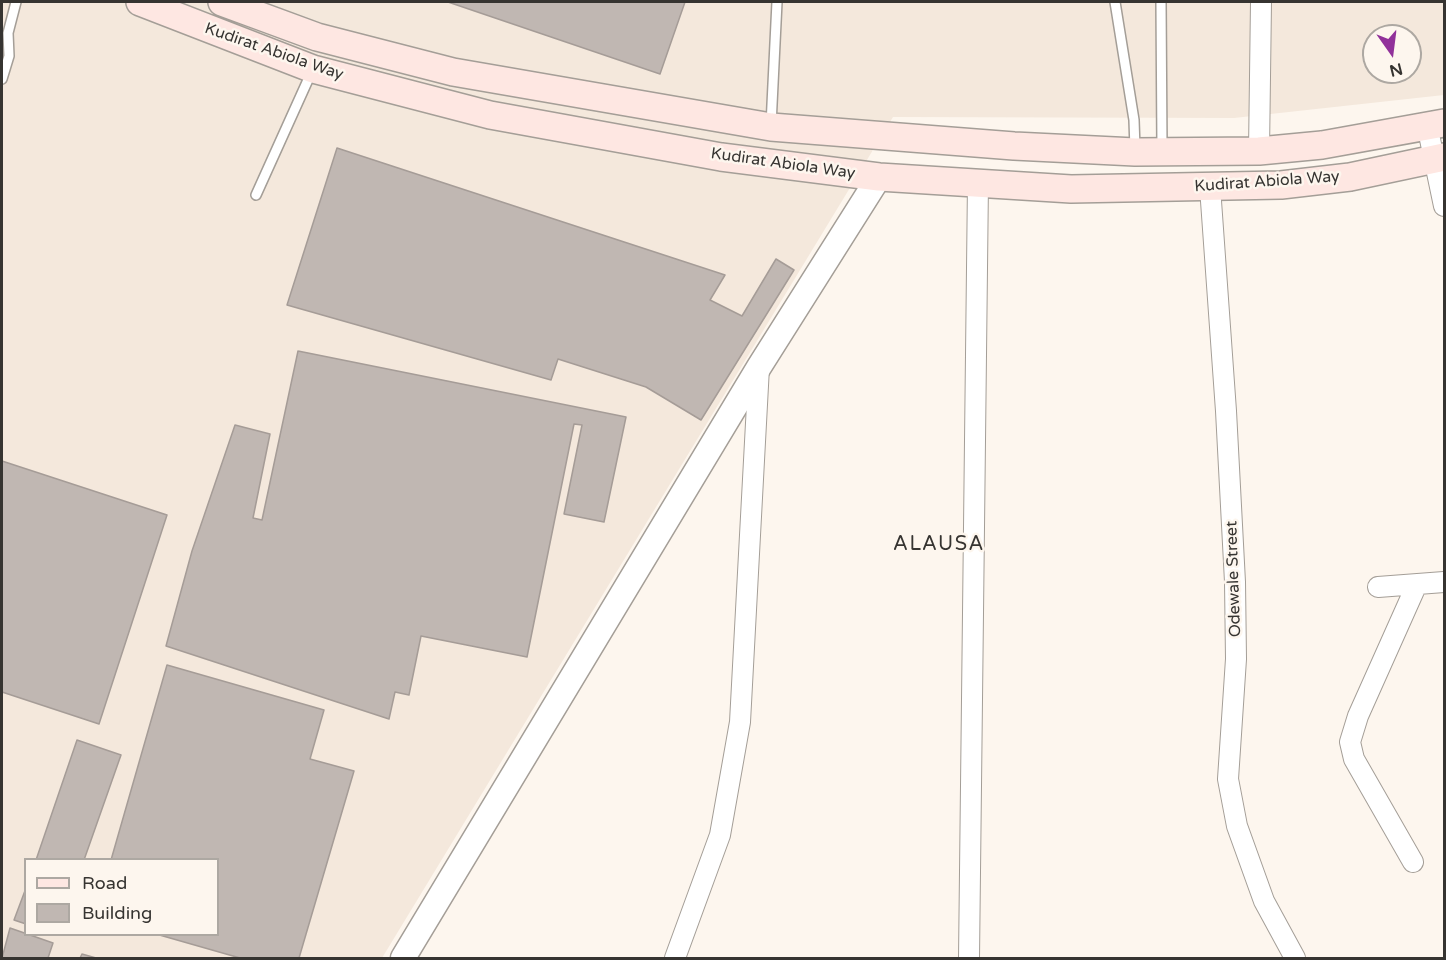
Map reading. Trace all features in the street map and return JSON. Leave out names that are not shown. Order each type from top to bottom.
[{"type":"main road","name":"Kudirat Abiola Way","points":[[140,2],[313,69],[502,117],[721,157],[879,177],[1071,189],[1281,185],[1350,177],[1439,158]]},
{"type":"main road","name":"Kudirat Abiola Way","points":[[222,2],[317,37],[453,72],[771,128],[916,140],[1135,152],[1259,151],[1322,145],[1436,124]]},
{"type":"street","points":[[1259,151],[1261,2]]},
{"type":"street","points":[[1436,124],[1444,206]]},
{"type":"street","points":[[403,958],[759,367],[879,177]]},
{"type":"street","points":[[969,958],[978,182]]},
{"type":"street","name":"Odewale Street","points":[[1210,187],[1226,411],[1235,582],[1236,659],[1228,779],[1237,826],[1264,901],[1295,958]]},
{"type":"street","points":[[675,958],[720,835],[740,722],[759,367]]},
{"type":"street","points":[[1378,587],[1444,582]]},
{"type":"street","points":[[1413,862],[1354,759],[1350,742],[1358,716],[1417,584]]},
{"type":"lane","points":[[2,79],[9,57],[8,33],[16,2]]},
{"type":"lane","points":[[771,128],[777,2]]},
{"type":"lane","points":[[1115,2],[1134,120],[1135,152]]},
{"type":"lane","points":[[1161,2],[1162,151]]},
{"type":"lane","points":[[256,195],[313,69]]},
{"type":"shaded area","points":[[2,2],[1444,2],[1444,95],[1234,118],[893,117],[382,958],[2,958]]},
{"type":"building","points":[[448,2],[685,2],[660,74]]},
{"type":"building","points":[[337,148],[725,275],[710,300],[742,316],[776,259],[794,270],[701,420],[646,387],[558,359],[551,380],[287,305]]},
{"type":"building","points":[[298,351],[626,417],[604,522],[564,514],[582,425],[574,424],[527,657],[421,636],[409,695],[395,692],[389,719],[166,646],[192,551],[235,425],[270,434],[253,518],[262,520]]},
{"type":"building","points":[[2,461],[167,515],[99,724],[2,692]]},
{"type":"building","points":[[167,665],[324,710],[310,759],[354,771],[299,958],[240,958],[163,936],[219,936],[219,858],[112,858]]},
{"type":"building","points":[[77,740],[121,755],[85,858],[37,858]]},
{"type":"building","points":[[24,893],[24,923],[14,920]]},
{"type":"building","points":[[10,928],[24,933],[24,936],[33,936],[53,943],[48,958],[2,958]]},
{"type":"building","points":[[82,954],[96,958],[80,958]]},
{"type":"district","name":"ALAUSA","points":[[939,545]]}]
